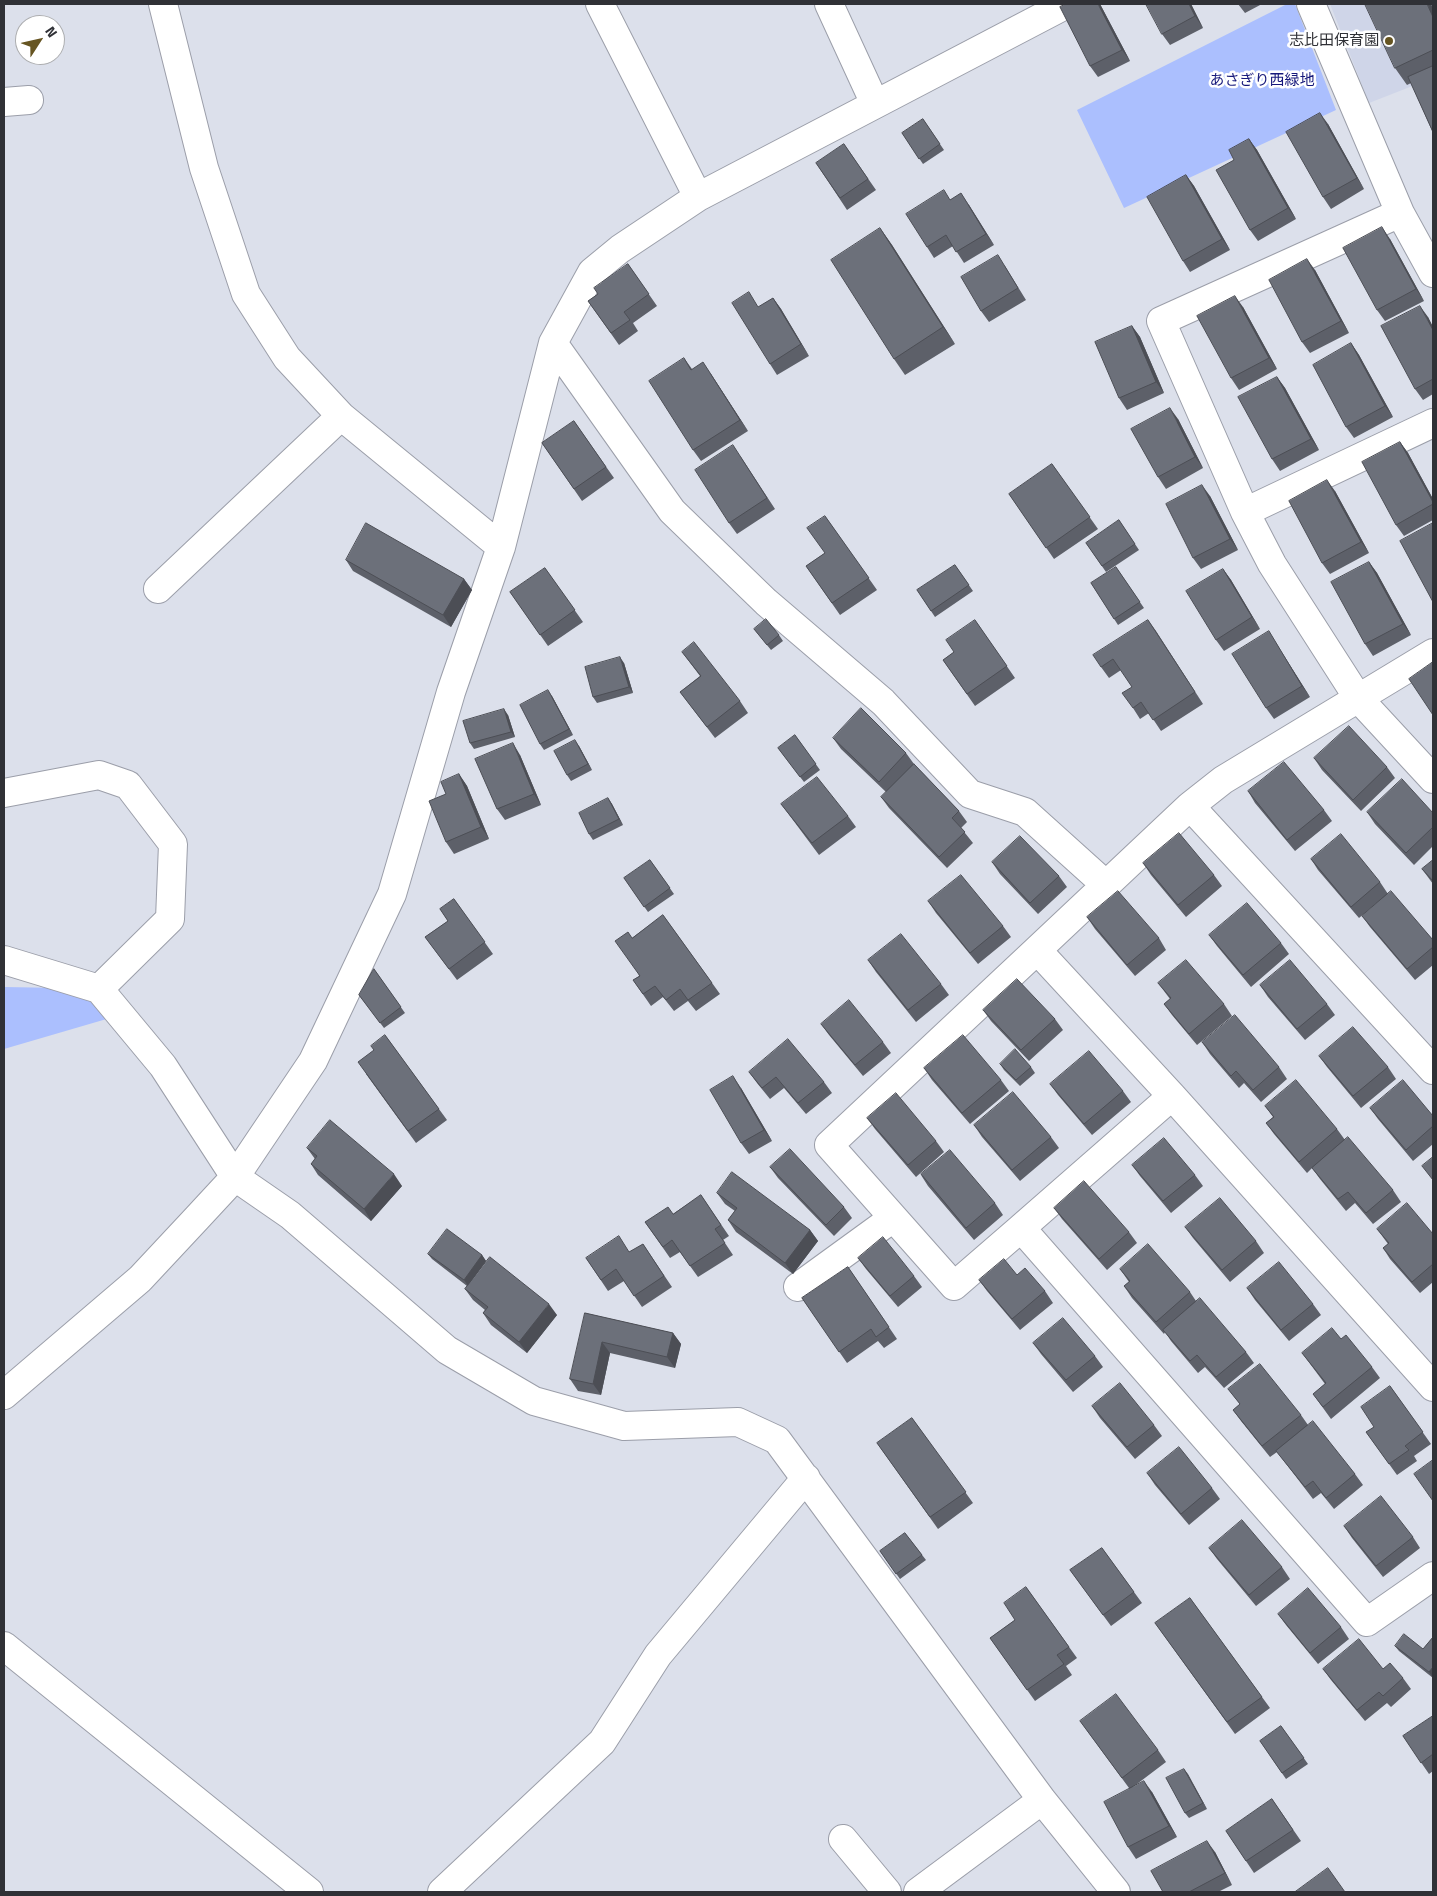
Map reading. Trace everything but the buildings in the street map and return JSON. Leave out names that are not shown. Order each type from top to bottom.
[{"type":"street","points":[[163,4],[204,168],[246,294],[287,358],[341,416],[502,547]]},
{"type":"street","points":[[600,4],[698,197]]},
{"type":"street","points":[[829,4],[875,104]]},
{"type":"street","points":[[4,1395],[140,1279],[234,1177],[313,1062],[392,894],[451,692],[502,547],[553,343],[592,272],[620,250],[698,197],[1067,4]]},
{"type":"street","points":[[1311,4],[1400,212],[1433,273]]},
{"type":"street","points":[[1400,212],[1160,322],[1245,512],[1272,564],[1358,698],[1433,779]]},
{"type":"street","points":[[553,343],[672,511],[766,602],[883,702],[970,794],[1025,812],[1106,885]]},
{"type":"street","points":[[158,589],[341,416]]},
{"type":"street","points":[[1245,512],[1433,423]]},
{"type":"street","points":[[1172,1096],[954,1286],[829,1145],[1190,806],[1223,780],[1433,653]]},
{"type":"street","points":[[4,793],[99,775],[128,785],[173,844],[170,919],[99,989]]},
{"type":"street","points":[[1190,806],[1433,1070]]},
{"type":"street","points":[[1037,950],[1172,1096],[1433,1387]]},
{"type":"street","points":[[4,960],[99,989],[163,1066],[234,1177],[290,1215],[447,1350],[534,1401],[624,1426],[738,1422],[777,1440],[1042,1800],[1116,1892]]},
{"type":"street","points":[[798,1287],[894,1218]]},
{"type":"street","points":[[1021,1228],[1366,1622],[1433,1576]]},
{"type":"street","points":[[442,1892],[602,1742],[658,1655],[806,1478]]},
{"type":"street","points":[[4,1646],[308,1892]]},
{"type":"street","points":[[918,1892],[1042,1800]]},
{"type":"street","points":[[843,1839],[886,1892]]},
{"type":"shaded area","name":"志比田保育園","points":[[1330,4],[1433,4],[1433,78],[1369,103]]},
{"type":"green space","name":"あさぎり西緑地","points":[[1287,4],[1295,4],[1336,110],[1124,208],[1077,110]]},
{"type":"green space","points":[[4,987],[62,988],[89,999],[110,1018],[4,1049]]},
{"type":"place","name":"志比田保育園","points":[[1389,41]]}]
